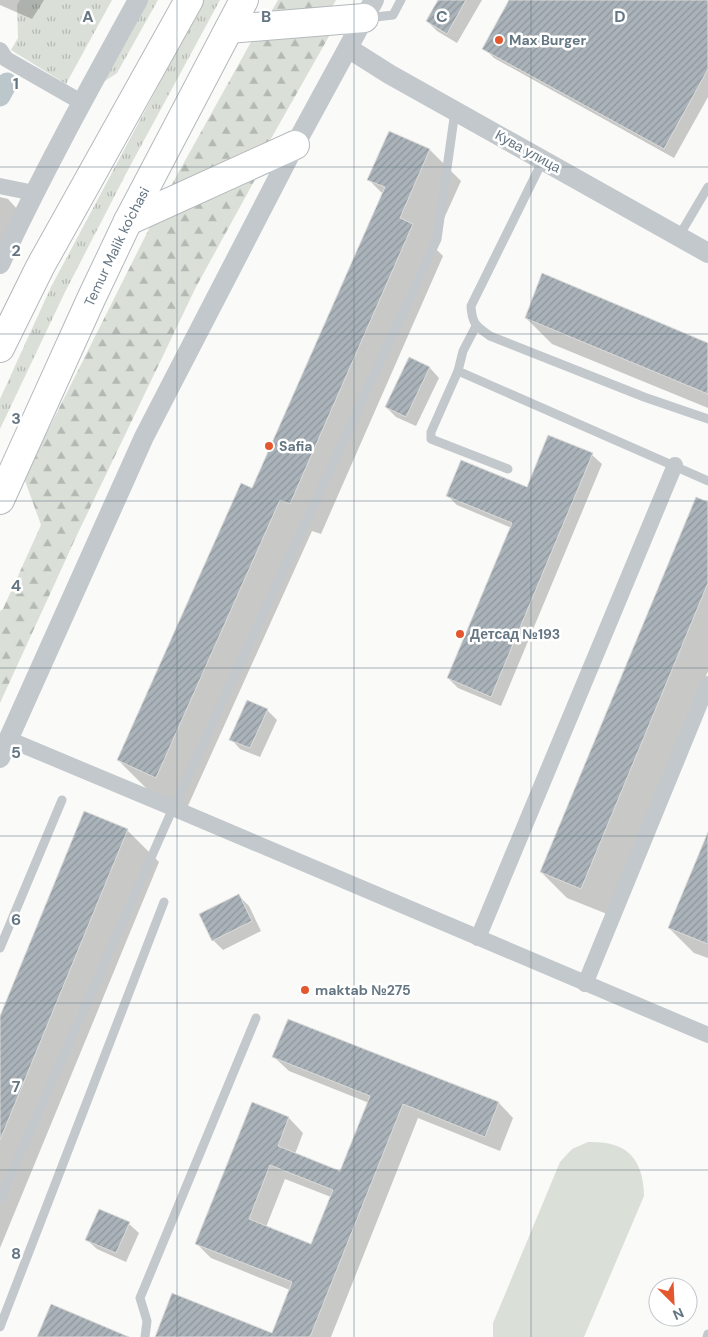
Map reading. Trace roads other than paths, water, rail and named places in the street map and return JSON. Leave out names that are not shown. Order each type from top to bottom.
[{"type":"highway","points":[[0,348],[40,267],[189,0]]},
{"type":"highway","name":"Temur Malik ko'chasi","points":[[0,500],[128,222],[244,0]]},
{"type":"highway","points":[[229,29],[369,9]]},
{"type":"highway","points":[[128,222],[295,145]]},
{"type":"street","points":[[0,264],[81,102],[138,0]]},
{"type":"street","points":[[0,758],[144,438],[295,145],[369,9]]},
{"type":"street","name":"Кува улица","points":[[348,48],[708,253]]},
{"type":"street","points":[[0,50],[6,59],[81,102]]},
{"type":"street","points":[[0,186],[34,193]]},
{"type":"street","points":[[478,938],[676,465]]},
{"type":"street","points":[[585,984],[708,684]]},
{"type":"street","points":[[8,739],[585,984],[706,1030]]},
{"type":"lane","points":[[369,9],[393,15],[401,0]]},
{"type":"lane","points":[[0,1199],[173,808],[437,239],[455,110]]},
{"type":"lane","points":[[544,160],[471,306],[472,318],[476,326],[490,336],[644,397],[708,419]]},
{"type":"lane","points":[[678,236],[708,187]]},
{"type":"lane","points":[[476,326],[463,351],[458,372],[431,432],[431,439],[508,469]]},
{"type":"lane","points":[[458,372],[708,480]]},
{"type":"lane","points":[[0,948],[62,800]]},
{"type":"lane","points":[[0,1327],[164,902]]},
{"type":"lane","points":[[145,1337],[147,1321],[140,1298],[256,1018]]},
{"type":"waterway","points":[[0,96],[7,83]]},
{"type":"place","name":"Max Burger","points":[[499,40]]},
{"type":"place","name":"Safia","points":[[269,446]]},
{"type":"place","name":"Детсад №193","points":[[460,634]]},
{"type":"place","name":"maktab №275","points":[[305,990]]}]
